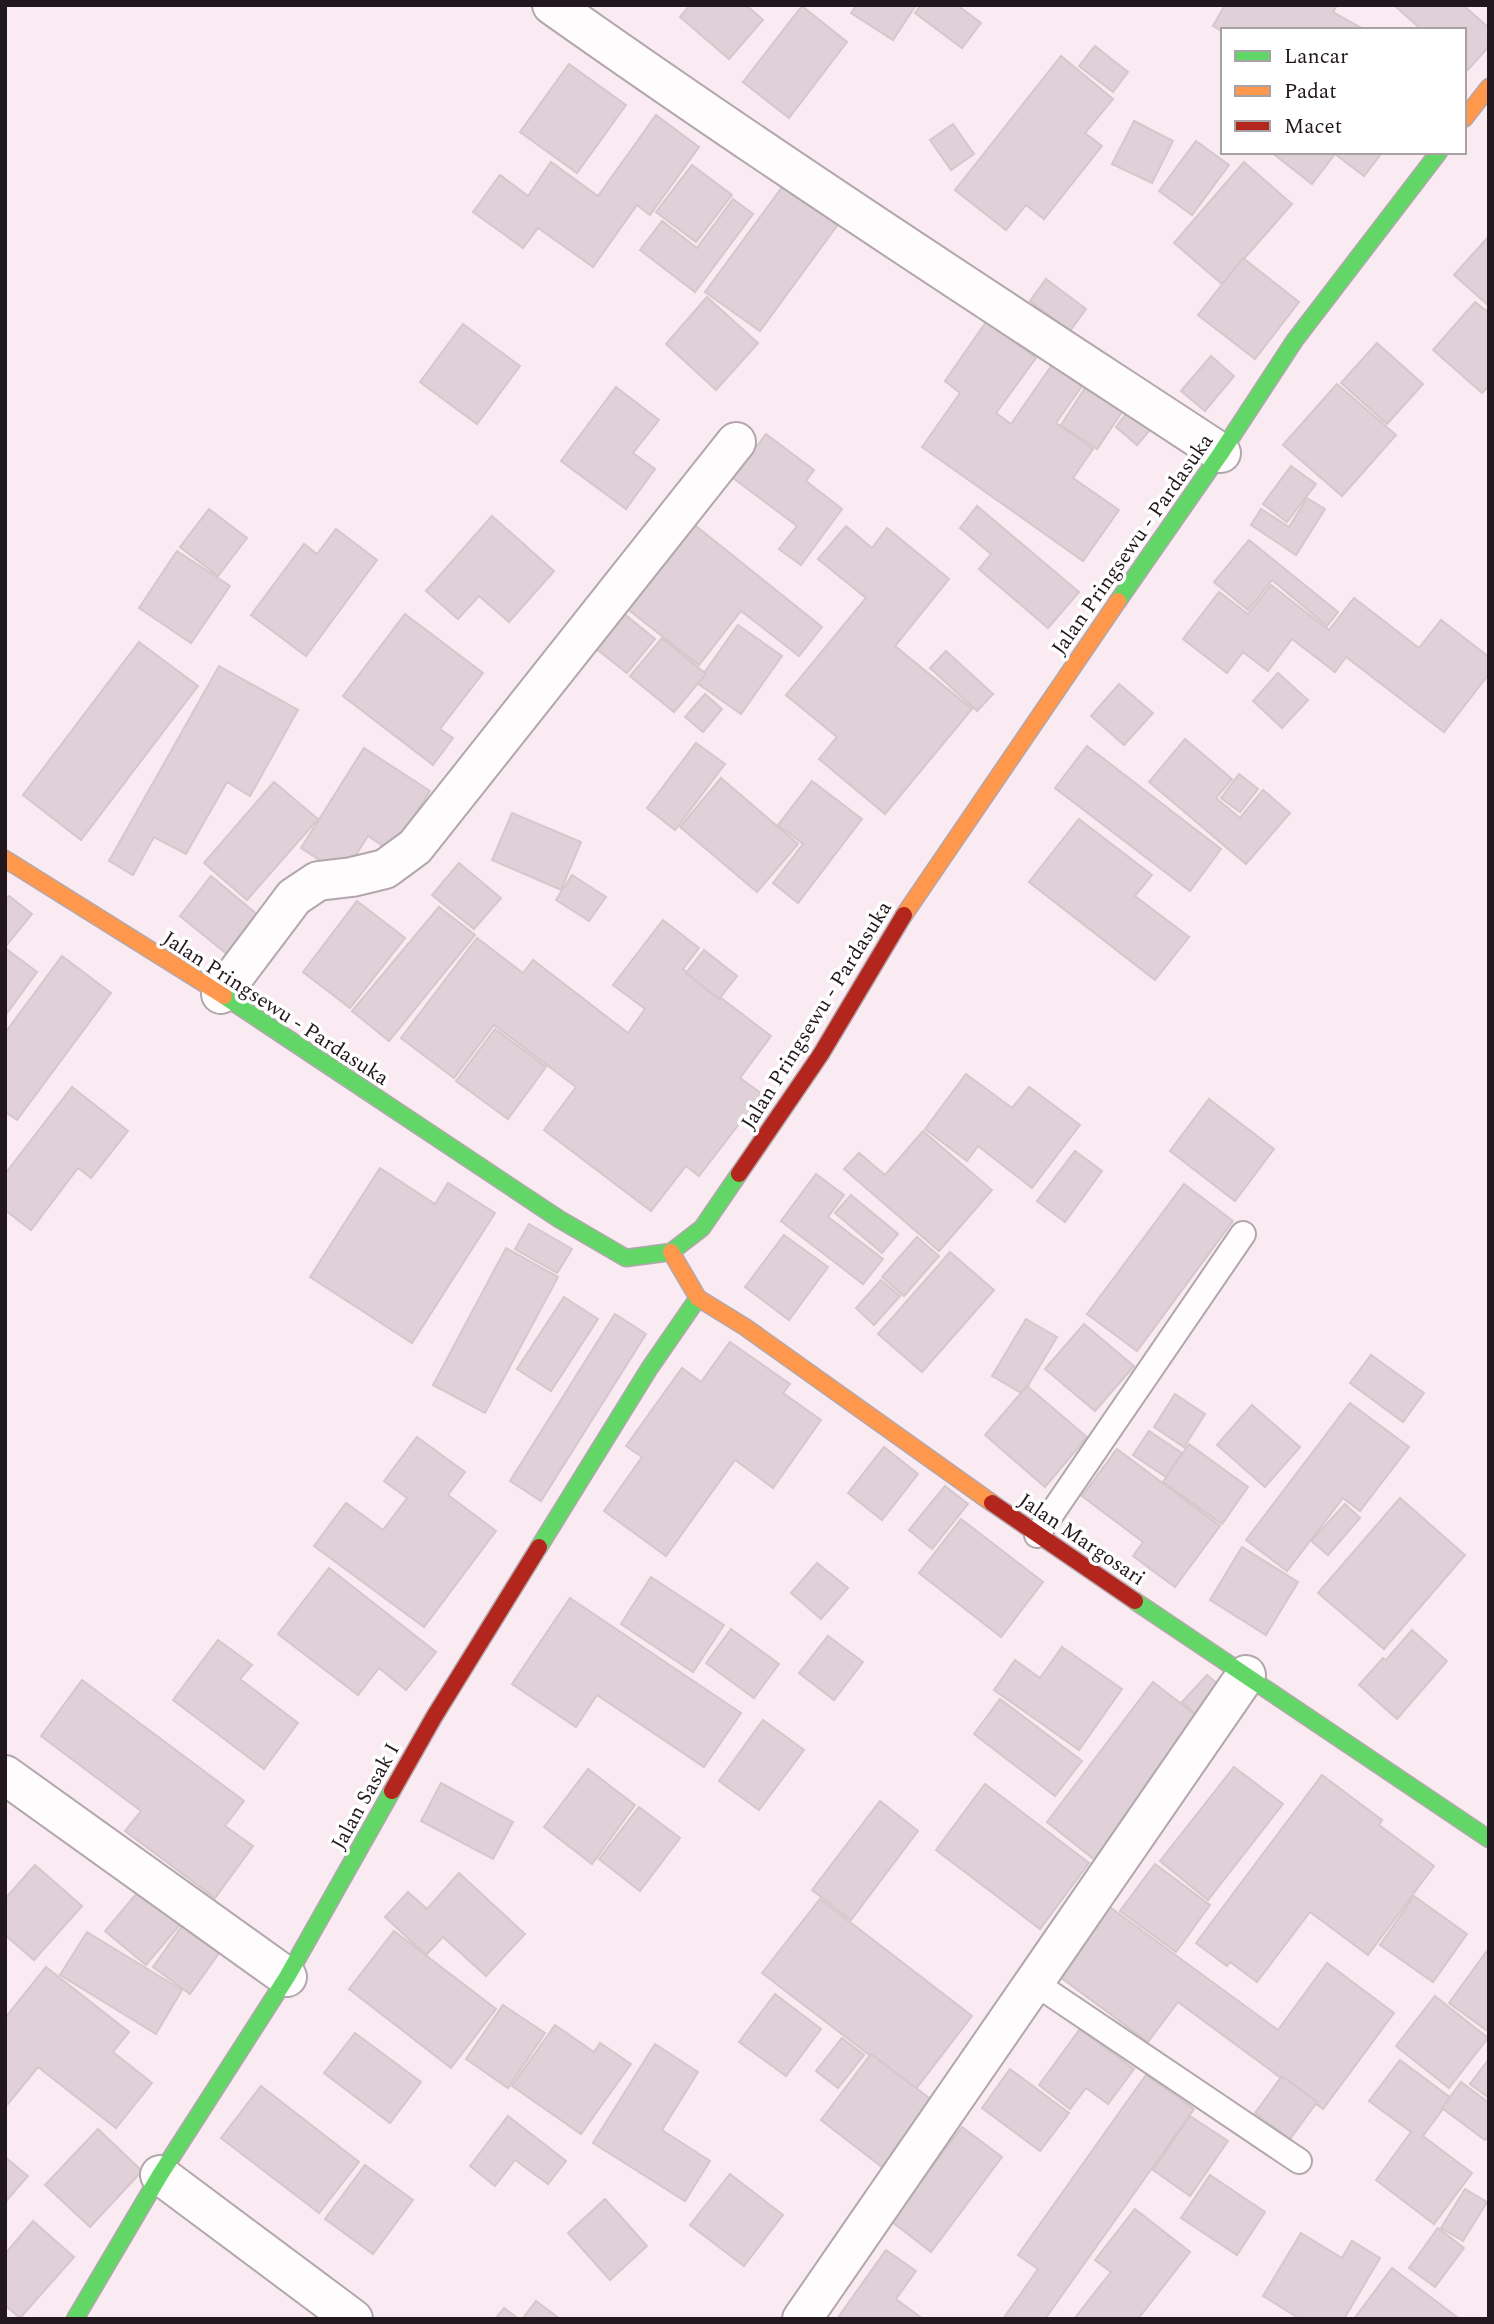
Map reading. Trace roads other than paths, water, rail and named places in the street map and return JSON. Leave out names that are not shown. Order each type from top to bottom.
[{"type":"street","points":[[552,5],[863,218],[1221,453]]},
{"type":"street","points":[[1466,116],[1489,87]]},
{"type":"street","name":"Jalan Pringsewu - Pardasuka","points":[[5,859],[220,994],[559,1219],[626,1258],[671,1252],[702,1228],[821,1054],[918,893],[1221,453],[1295,340],[1437,154]]},
{"type":"street","points":[[220,994],[294,897],[318,881],[385,869],[415,847],[736,442]]},
{"type":"street","name":"Jalan Margosari","points":[[671,1252],[698,1298],[745,1326],[1037,1535],[1489,1839]]},
{"type":"street","name":"Jalan Sasak I","points":[[75,2319],[159,2175],[287,1977],[434,1717],[649,1368],[698,1298]]},
{"type":"street","points":[[802,2319],[1246,1675]]},
{"type":"street","points":[[5,1775],[287,1977]]},
{"type":"street","points":[[159,2175],[353,2319]]},
{"type":"lane","points":[[1037,1535],[1243,1234]]},
{"type":"lane","points":[[1035,1983],[1299,2161]]}]
